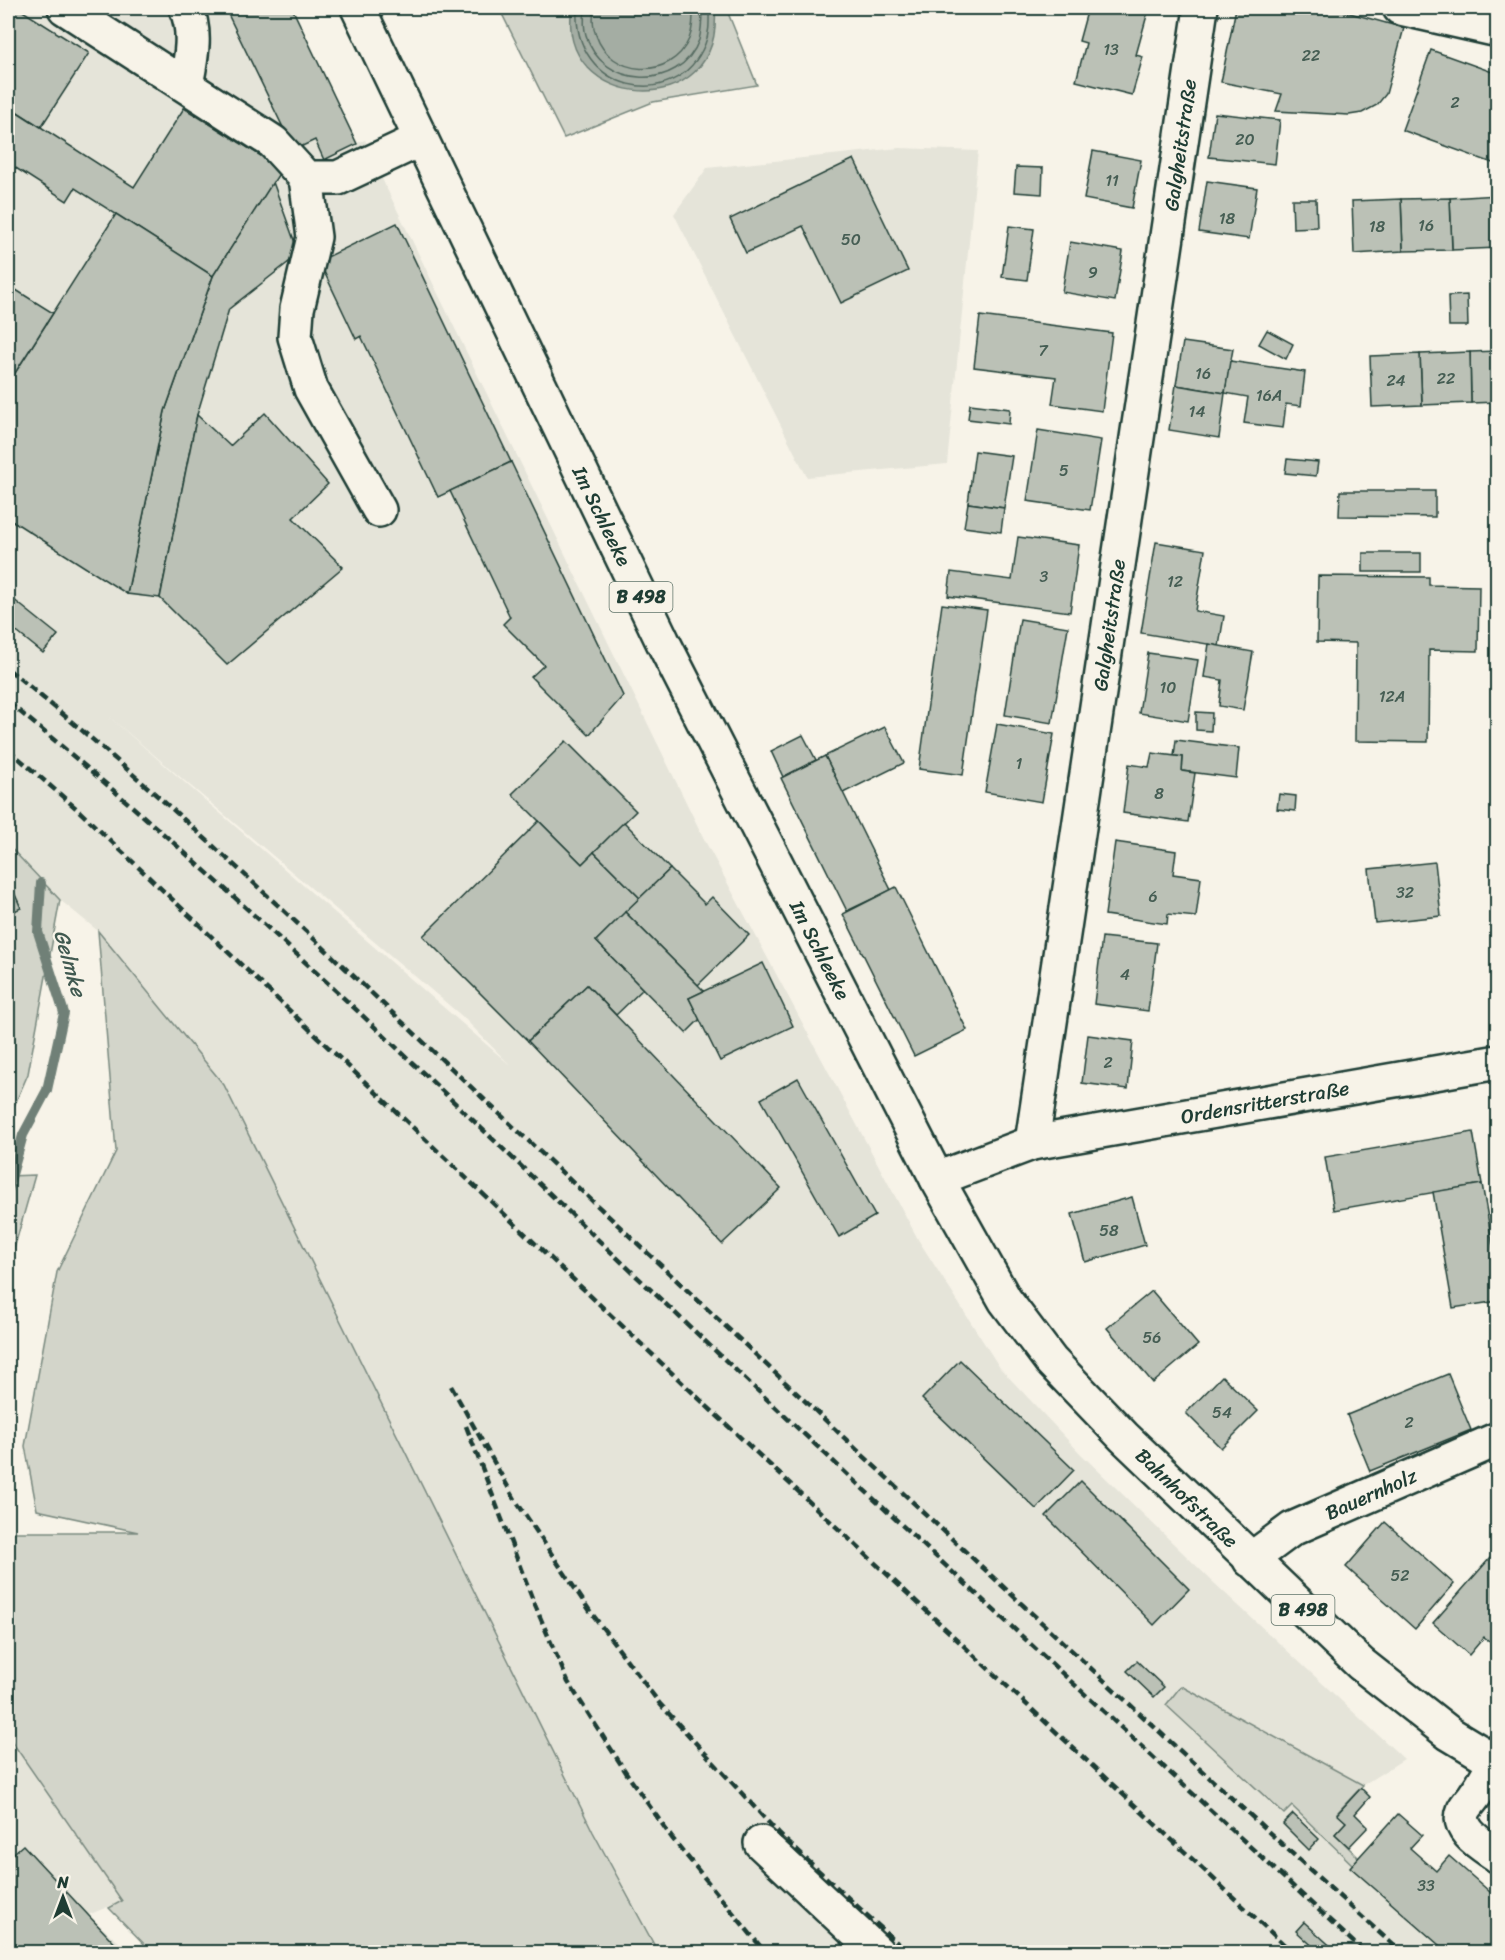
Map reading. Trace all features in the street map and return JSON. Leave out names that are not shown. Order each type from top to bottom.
[{"type":"main road","points":[[65,8],[273,142],[306,178],[314,237],[297,309],[295,337],[311,389],[379,510]]},
{"type":"main road","points":[[186,8],[191,19],[193,48],[186,85]]},
{"type":"main road","name":"Im Schleeke","points":[[358,8],[663,642],[937,1179]]},
{"type":"main road","name":"Galgheitstraße","points":[[1032,1143],[1201,8]]},
{"type":"main road","points":[[1400,8],[1497,30]]},
{"type":"main road","points":[[306,178],[338,178],[421,139]]},
{"type":"main road","name":"Ordensritterstraße","points":[[1032,1143],[1497,1062]]},
{"type":"main road","points":[[937,1179],[1032,1143]]},
{"type":"main road","name":"Bahnhofstraße","points":[[937,1179],[1005,1300],[1051,1361],[1124,1437],[1361,1664],[1450,1734],[1496,1763],[1466,1806],[1463,1821],[1473,1838],[1497,1856]]},
{"type":"main road","name":"Bauernholz","points":[[1250,1560],[1292,1529],[1497,1439]]},
{"type":"main road","points":[[762,1843],[877,1953]]},
{"type":"shaded area","points":[[8,8],[292,8],[357,143],[365,140],[705,841],[919,1241],[1000,1368],[1080,1453],[1213,1582],[1404,1759],[1363,1785],[1182,1686],[1284,1813],[1292,1806],[1353,1865],[1351,1868],[1447,1952],[658,1952],[98,931],[60,900],[8,845]],"holes":[[[107,715],[463,1017],[510,1065]]]},
{"type":"shaded area","points":[[499,8],[726,8],[757,85],[653,102],[564,138]]},
{"type":"shaded area","points":[[899,148],[978,151],[947,464],[807,477],[674,214],[707,168]]},
{"type":"shaded area","points":[[8,845],[60,900],[28,1074],[8,1120]]},
{"type":"shaded area","points":[[98,931],[224,1085],[593,1832],[658,1952],[152,1952],[109,1908],[122,1901],[8,1736],[8,1532],[138,1532],[37,1510],[25,1446],[57,1272],[116,1151]]},
{"type":"shaded area","points":[[35,1175],[8,1270],[8,1176]]},
{"type":"shaded area","points":[[1181,1686],[1363,1785],[1337,1813],[1346,1822],[1335,1834],[1359,1858],[1353,1865],[1292,1806],[1284,1814],[1166,1705]]},
{"type":"shaded area","points":[[8,1736],[122,1901],[88,1915],[130,1952],[8,1952]]},
{"type":"water","points":[[572,8],[715,8],[711,46],[694,72],[669,87],[641,91],[612,84],[588,68],[573,42]]},
{"type":"building","points":[[8,8],[18,8],[89,53],[41,127],[8,106]]},
{"type":"building","points":[[225,8],[292,8],[357,144],[324,160],[315,140],[294,150]]},
{"type":"building","points":[[1088,8],[1149,8],[1136,55],[1143,57],[1132,95],[1076,81],[1086,43],[1079,41]]},
{"type":"building","points":[[1236,8],[1276,8],[1308,15],[1310,8],[1332,8],[1404,28],[1386,94],[1377,105],[1362,113],[1349,115],[1276,111],[1282,94],[1221,82]]},
{"type":"building","points":[[1431,50],[1498,74],[1498,165],[1402,130]]},
{"type":"building","points":[[8,106],[134,187],[184,108],[282,169],[213,276],[75,188],[67,201],[8,163]]},
{"type":"building","points":[[1215,113],[1280,120],[1275,164],[1209,157]]},
{"type":"building","points":[[1093,151],[1141,160],[1132,208],[1084,199]]},
{"type":"building","points":[[854,159],[908,271],[841,303],[803,226],[746,253],[730,219]]},
{"type":"building","points":[[1016,167],[1043,168],[1042,194],[1014,192]]},
{"type":"building","points":[[1207,181],[1257,188],[1249,239],[1199,232]]},
{"type":"building","points":[[273,182],[299,254],[229,309],[197,415],[160,598],[127,594],[165,411],[213,276]]},
{"type":"building","points":[[1498,195],[1498,248],[1452,250],[1450,198]]},
{"type":"building","points":[[1450,198],[1452,250],[1403,251],[1401,199]]},
{"type":"building","points":[[1292,199],[1316,199],[1317,227],[1293,228]]},
{"type":"building","points":[[1401,199],[1403,251],[1354,254],[1352,201]]},
{"type":"building","points":[[116,214],[213,276],[165,411],[127,594],[8,518],[8,384]]},
{"type":"building","points":[[397,223],[511,462],[438,497],[361,336],[356,339],[319,261]]},
{"type":"building","points":[[1009,226],[1034,229],[1027,280],[1002,277]]},
{"type":"building","points":[[1070,242],[1123,251],[1115,301],[1062,292]]},
{"type":"building","points":[[8,285],[53,313],[8,384]]},
{"type":"building","points":[[1467,295],[1468,326],[1449,326],[1448,296]]},
{"type":"building","points":[[980,316],[1112,333],[1102,411],[1052,404],[1056,377],[974,367]]},
{"type":"building","points":[[1267,330],[1293,344],[1286,359],[1259,344]]},
{"type":"building","points":[[1183,342],[1233,349],[1225,393],[1176,385]]},
{"type":"building","points":[[1498,351],[1498,402],[1471,403],[1470,352]]},
{"type":"building","points":[[1470,352],[1471,403],[1422,405],[1420,354]]},
{"type":"building","points":[[1420,354],[1422,405],[1372,407],[1370,356]]},
{"type":"building","points":[[1230,361],[1305,372],[1301,406],[1286,404],[1283,428],[1244,423],[1248,397],[1225,393]]},
{"type":"building","points":[[1176,385],[1225,393],[1219,438],[1169,430]]},
{"type":"building","points":[[970,404],[1010,409],[1009,424],[968,419]]},
{"type":"building","points":[[265,413],[328,484],[293,518],[343,567],[227,665],[160,598],[197,415],[230,446]]},
{"type":"building","points":[[1038,430],[1101,440],[1090,510],[1027,501]]},
{"type":"building","points":[[975,451],[1012,456],[1004,508],[968,503]]},
{"type":"building","points":[[1287,459],[1318,462],[1316,476],[1285,473]]},
{"type":"building","points":[[511,462],[623,696],[589,735],[531,677],[544,665],[503,624],[510,617],[450,491]]},
{"type":"building","points":[[1340,491],[1435,491],[1435,517],[1339,516]]},
{"type":"building","points":[[968,503],[1004,508],[1001,532],[964,527]]},
{"type":"building","points":[[1018,537],[1079,545],[1070,612],[948,596],[951,572],[1012,580]]},
{"type":"building","points":[[1156,542],[1205,550],[1195,611],[1224,616],[1219,646],[1141,633]]},
{"type":"building","points":[[1363,553],[1421,553],[1421,572],[1363,572]]},
{"type":"building","points":[[1318,576],[1429,577],[1429,585],[1479,586],[1478,651],[1429,650],[1428,742],[1355,741],[1356,643],[1317,642]]},
{"type":"building","points":[[8,595],[58,635],[43,653],[8,625]]},
{"type":"building","points":[[942,604],[987,610],[963,775],[919,769]]},
{"type":"building","points":[[1020,619],[1068,627],[1052,723],[1005,715]]},
{"type":"building","points":[[1209,644],[1253,652],[1243,710],[1219,706],[1222,680],[1204,677]]},
{"type":"building","points":[[1148,653],[1198,660],[1188,721],[1139,713]]},
{"type":"building","points":[[1196,712],[1212,713],[1211,731],[1196,730]]},
{"type":"building","points":[[997,724],[1054,734],[1042,802],[985,792]]},
{"type":"building","points":[[885,727],[904,763],[843,793],[825,756]]},
{"type":"building","points":[[803,735],[816,760],[783,777],[771,751]]},
{"type":"building","points":[[1176,740],[1239,748],[1236,778],[1182,771],[1183,757],[1174,756]]},
{"type":"building","points":[[566,741],[636,811],[582,864],[512,794]]},
{"type":"building","points":[[1152,753],[1183,757],[1182,771],[1195,773],[1188,822],[1123,813],[1129,764],[1149,767]]},
{"type":"building","points":[[825,756],[891,890],[847,911],[781,778]]},
{"type":"building","points":[[1279,794],[1296,796],[1295,811],[1277,809]]},
{"type":"building","points":[[539,821],[582,864],[594,852],[640,898],[596,941],[643,989],[616,1015],[587,985],[528,1041],[423,936]]},
{"type":"building","points":[[624,822],[670,869],[640,898],[594,852]]},
{"type":"building","points":[[1115,842],[1176,851],[1173,874],[1201,878],[1196,917],[1168,914],[1167,924],[1105,915]]},
{"type":"building","points":[[1435,862],[1441,916],[1375,923],[1369,869]]},
{"type":"building","points":[[670,869],[705,904],[712,897],[749,935],[698,985],[625,912]]},
{"type":"building","points":[[8,879],[21,908],[8,914]]},
{"type":"building","points":[[896,887],[967,1030],[914,1056],[843,914]]},
{"type":"building","points":[[625,912],[704,991],[689,998],[700,1019],[686,1033],[596,941]]},
{"type":"building","points":[[1102,937],[1157,943],[1148,1011],[1094,1004]]},
{"type":"building","points":[[763,963],[793,1026],[720,1061],[689,998]]},
{"type":"building","points":[[587,985],[781,1188],[722,1244],[528,1041]]},
{"type":"building","points":[[1088,1035],[1133,1041],[1128,1089],[1082,1083]]},
{"type":"building","points":[[798,1078],[875,1216],[839,1237],[761,1099]]},
{"type":"building","points":[[1473,1132],[1482,1184],[1334,1210],[1325,1157]]},
{"type":"building","points":[[1482,1184],[1498,1275],[1498,1301],[1453,1308],[1433,1192]]},
{"type":"building","points":[[1132,1197],[1145,1245],[1085,1262],[1072,1214]]},
{"type":"building","points":[[1152,1291],[1198,1345],[1153,1383],[1107,1328]]},
{"type":"building","points":[[960,1360],[1074,1470],[1036,1509],[922,1399]]},
{"type":"building","points":[[1448,1374],[1471,1430],[1370,1471],[1347,1415]]},
{"type":"building","points":[[1222,1376],[1258,1411],[1221,1448],[1186,1413]]},
{"type":"building","points":[[1081,1481],[1189,1589],[1154,1625],[1046,1516]]},
{"type":"building","points":[[1385,1522],[1454,1584],[1415,1629],[1346,1567]]},
{"type":"building","points":[[1490,1558],[1498,1565],[1498,1648],[1484,1637],[1469,1655],[1433,1623]]},
{"type":"building","points":[[1137,1661],[1164,1687],[1154,1697],[1127,1671]]},
{"type":"building","points":[[1361,1788],[1370,1797],[1355,1814],[1368,1827],[1349,1847],[1335,1834],[1346,1822],[1337,1814]]},
{"type":"building","points":[[1293,1814],[1319,1839],[1309,1850],[1283,1824]]},
{"type":"building","points":[[1398,1814],[1422,1835],[1410,1848],[1436,1871],[1449,1856],[1498,1899],[1498,1952],[1447,1952],[1350,1867]]},
{"type":"building","points":[[23,1845],[123,1952],[8,1952],[8,1858]]},
{"type":"building","points":[[1304,1922],[1337,1952],[1319,1952],[1296,1931]]},
{"type":"waterway","name":"Gelmke","points":[[8,1189],[23,1135],[47,1090],[64,1013],[38,932],[41,883]]},
{"type":"railway","points":[[8,669],[132,773],[252,882],[1056,1636],[1401,1952]]},
{"type":"railway","points":[[8,702],[174,843],[255,916],[828,1456],[1364,1952]]},
{"type":"railway","points":[[8,749],[77,809],[712,1411],[1292,1952]]},
{"type":"railway","points":[[451,1386],[516,1501],[590,1611],[660,1704],[780,1835],[907,1952]]},
{"type":"railway","points":[[466,1426],[534,1603],[568,1682],[629,1777],[672,1838],[765,1952]]}]
